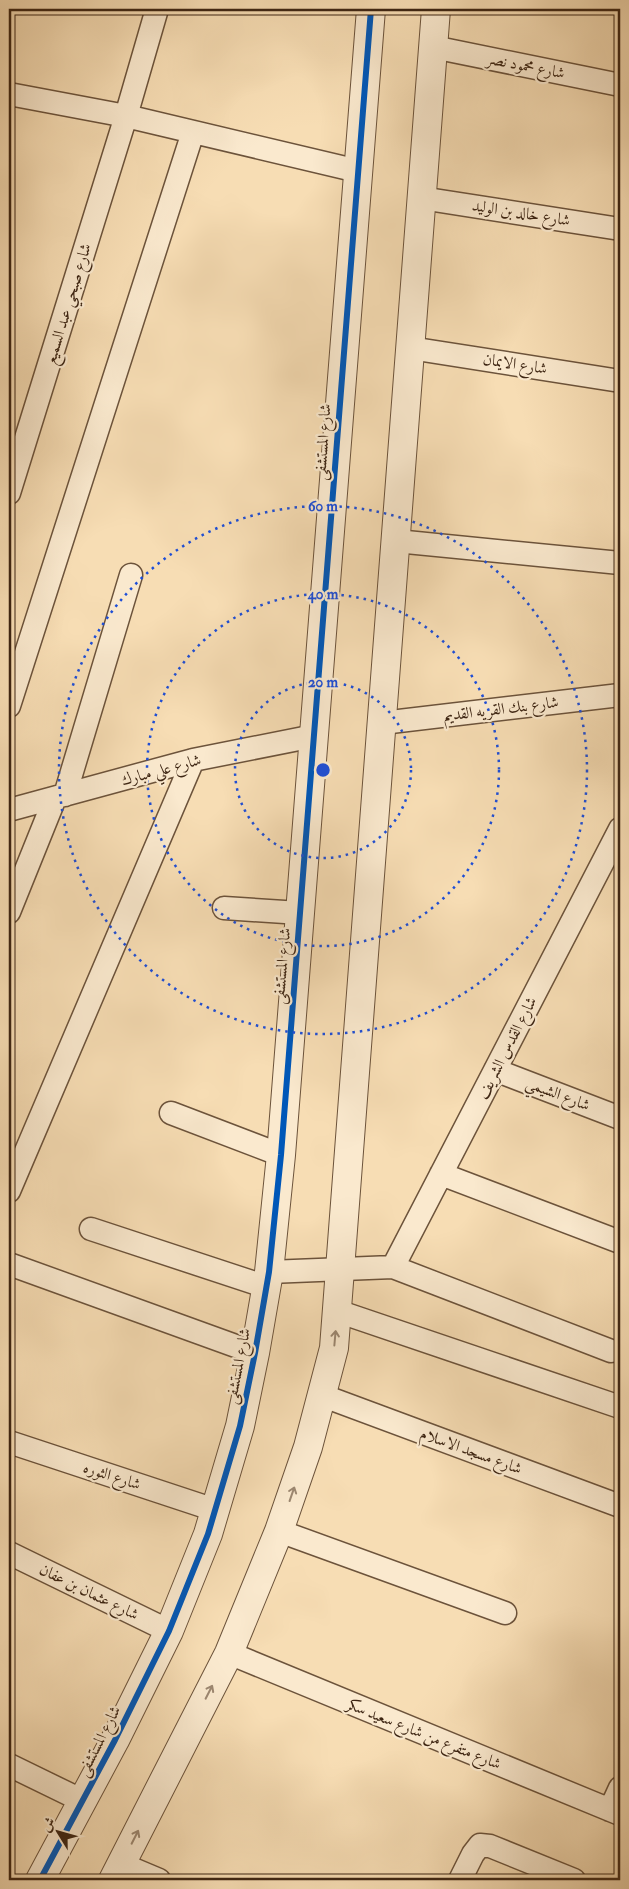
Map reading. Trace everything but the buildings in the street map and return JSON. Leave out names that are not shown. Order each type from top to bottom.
[{"type":"street","name":"شارع صبحي عبد السميع","points":[[9,493],[126,116],[157,9]]},
{"type":"street","name":"شارع المستشفى","points":[[40,1880],[116,1740],[169,1631],[208,1534],[240,1426],[255,1353],[268,1279],[281,1155],[371,9]]},
{"type":"street","points":[[159,1880],[117,1872],[229,1653],[279,1531],[308,1447],[334,1348],[436,9]]},
{"type":"street","name":"شارع محمود نصر","points":[[433,47],[620,85]]},
{"type":"street","points":[[9,94],[126,116],[358,171]]},
{"type":"street","points":[[9,706],[194,132]]},
{"type":"street","name":"شارع خالد بن الوليد","points":[[421,198],[620,229]]},
{"type":"street","name":"شارع الايمان","points":[[410,348],[620,381]]},
{"type":"street","points":[[396,541],[620,563]]},
{"type":"street","points":[[9,912],[60,796],[131,575]]},
{"type":"street","name":"شارع بنك القريه القديم","points":[[382,724],[620,694]]},
{"type":"street","name":"شارع علي مبارك","points":[[9,810],[193,760],[314,736]]},
{"type":"street","points":[[9,1191],[193,760]]},
{"type":"street","name":"شارع القدس الشريف","points":[[393,1267],[620,829]]},
{"type":"street","points":[[224,908],[300,913]]},
{"type":"street","name":"شارع الشيمي","points":[[495,1070],[620,1118]]},
{"type":"street","points":[[171,1113],[281,1155]]},
{"type":"street","points":[[441,1174],[620,1242]]},
{"type":"street","points":[[91,1230],[268,1279],[340,1269],[393,1267],[611,1351]]},
{"type":"street","points":[[9,1264],[255,1353]]},
{"type":"street","points":[[337,1311],[620,1407]]},
{"type":"street","name":"شارع مسجد الاسلام","points":[[322,1396],[620,1506]]},
{"type":"street","name":"شارع الثوره","points":[[9,1442],[215,1510]]},
{"type":"street","points":[[279,1531],[505,1613]]},
{"type":"street","name":"شارع عثمان بن عفان","points":[[9,1553],[169,1631]]},
{"type":"street","name":"شارع متفرع من شارع سعيد سكر","points":[[229,1653],[615,1812]]},
{"type":"street","points":[[9,1765],[83,1801]]},
{"type":"street","points":[[615,1812],[620,1788]]},
{"type":"street","points":[[460,1880],[473,1854],[480,1845],[490,1846],[574,1880]]},
{"type":"cycle path","points":[[40,1880],[115,1740],[169,1631],[208,1534],[240,1426],[255,1353],[269,1272],[281,1155],[371,9]]}]
